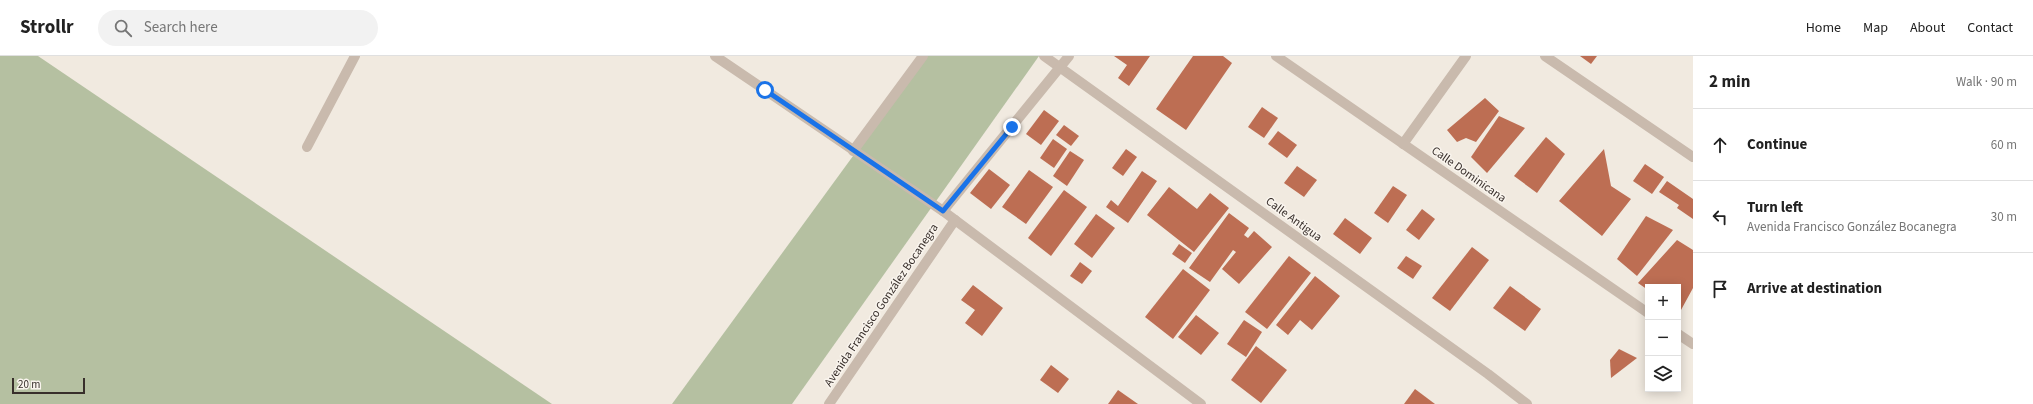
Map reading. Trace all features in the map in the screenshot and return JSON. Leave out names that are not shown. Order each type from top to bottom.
[{"type":"street","points":[[307,147],[355,56]]},
{"type":"street","points":[[715,56],[943,211],[1201,404]]},
{"type":"street","points":[[853,151],[923,56]]},
{"type":"street","name":"Calle Antigua","points":[[1044,56],[1527,404]]},
{"type":"street","name":"Avenida Francisco González Bocanegra","points":[[943,211],[1069,56]]},
{"type":"street","name":"Calle Dominicana","points":[[1276,56],[1645,311]]},
{"type":"street","points":[[1403,144],[1466,56]]},
{"type":"street","points":[[1546,56],[1693,157]]},
{"type":"street","name":"Avenida Francisco González Bocanegra","points":[[833,403],[955,220]]},
{"type":"street","points":[[1681,336],[1693,344]]},
{"type":"green space","points":[[0,56],[38,56],[552,404],[0,404]]},
{"type":"green space","points":[[926,56],[1039,56],[792,404],[672,404]]},
{"type":"building","points":[[1114,56],[1150,56],[1129,86],[1118,78],[1127,65]]},
{"type":"building","points":[[1193,56],[1223,56],[1232,63],[1186,130],[1156,109]]},
{"type":"building","points":[[1580,56],[1597,56],[1591,64]]},
{"type":"building","points":[[1485,98],[1499,111],[1476,142],[1466,138],[1457,142],[1447,130]]},
{"type":"building","points":[[1262,107],[1278,118],[1264,138],[1248,127]]},
{"type":"building","points":[[1044,110],[1059,121],[1041,145],[1026,134]]},
{"type":"building","points":[[1499,116],[1525,128],[1487,173],[1471,157]]},
{"type":"building","points":[[1064,125],[1079,136],[1071,146],[1056,135]]},
{"type":"building","points":[[1278,131],[1297,145],[1287,158],[1268,144]]},
{"type":"building","points":[[1546,137],[1565,154],[1537,193],[1514,176]]},
{"type":"building","points":[[1053,139],[1067,149],[1054,168],[1040,158]]},
{"type":"building","points":[[1126,149],[1137,157],[1123,176],[1112,168]]},
{"type":"building","points":[[1604,149],[1611,186],[1631,199],[1602,236],[1559,201]]},
{"type":"building","points":[[1070,151],[1084,160],[1067,186],[1053,176]]},
{"type":"building","points":[[1645,164],[1664,177],[1652,194],[1633,181]]},
{"type":"building","points":[[1297,166],[1317,180],[1304,197],[1284,183]]},
{"type":"building","points":[[989,169],[1010,185],[991,209],[970,193]]},
{"type":"building","points":[[1029,170],[1053,187],[1026,224],[1002,207]]},
{"type":"building","points":[[1142,171],[1157,181],[1128,223],[1106,207],[1111,200],[1118,206]]},
{"type":"building","points":[[1667,181],[1693,199],[1693,219],[1677,208],[1679,205],[1659,192]]},
{"type":"building","points":[[1393,186],[1407,195],[1388,223],[1374,213]]},
{"type":"building","points":[[1169,187],[1197,209],[1210,193],[1229,208],[1194,252],[1147,215]]},
{"type":"building","points":[[1064,190],[1087,207],[1051,256],[1028,238]]},
{"type":"building","points":[[1422,209],[1435,219],[1419,240],[1406,230]]},
{"type":"building","points":[[1229,213],[1249,228],[1244,235],[1248,238],[1254,231],[1272,247],[1239,284],[1222,269],[1236,252],[1233,250],[1210,282],[1189,268]]},
{"type":"building","points":[[1096,214],[1115,228],[1092,258],[1074,244]]},
{"type":"building","points":[[1646,216],[1673,230],[1637,276],[1617,259]]},
{"type":"building","points":[[1345,218],[1372,238],[1360,254],[1333,234]]},
{"type":"building","points":[[1677,240],[1693,250],[1693,288],[1681,310],[1681,284],[1645,284],[1645,288],[1638,283]]},
{"type":"building","points":[[1179,244],[1192,253],[1185,263],[1172,254]]},
{"type":"building","points":[[1472,247],[1489,260],[1450,311],[1432,298]]},
{"type":"building","points":[[1289,256],[1311,273],[1267,329],[1245,312]]},
{"type":"building","points":[[1406,256],[1422,266],[1413,279],[1397,268]]},
{"type":"building","points":[[1080,262],[1092,271],[1082,284],[1070,276]]},
{"type":"building","points":[[1183,269],[1210,290],[1173,339],[1145,317]]},
{"type":"building","points":[[1315,276],[1340,296],[1312,330],[1300,320],[1288,335],[1276,325]]},
{"type":"building","points":[[973,285],[1003,308],[982,336],[965,323],[975,310],[961,300]]},
{"type":"building","points":[[1510,286],[1541,309],[1525,331],[1493,308]]},
{"type":"building","points":[[1196,315],[1219,333],[1201,355],[1178,337]]},
{"type":"building","points":[[1244,320],[1262,332],[1246,357],[1227,344]]},
{"type":"building","points":[[1256,346],[1287,370],[1261,403],[1231,380]]},
{"type":"building","points":[[1619,349],[1637,358],[1611,378],[1610,360]]},
{"type":"building","points":[[1051,365],[1069,379],[1058,393],[1040,380]]},
{"type":"building","points":[[1415,389],[1435,404],[1404,404]]},
{"type":"building","points":[[1118,390],[1138,404],[1108,404]]},
{"type":"route","points":[[765,90],[943,211],[1012,127]]}]
